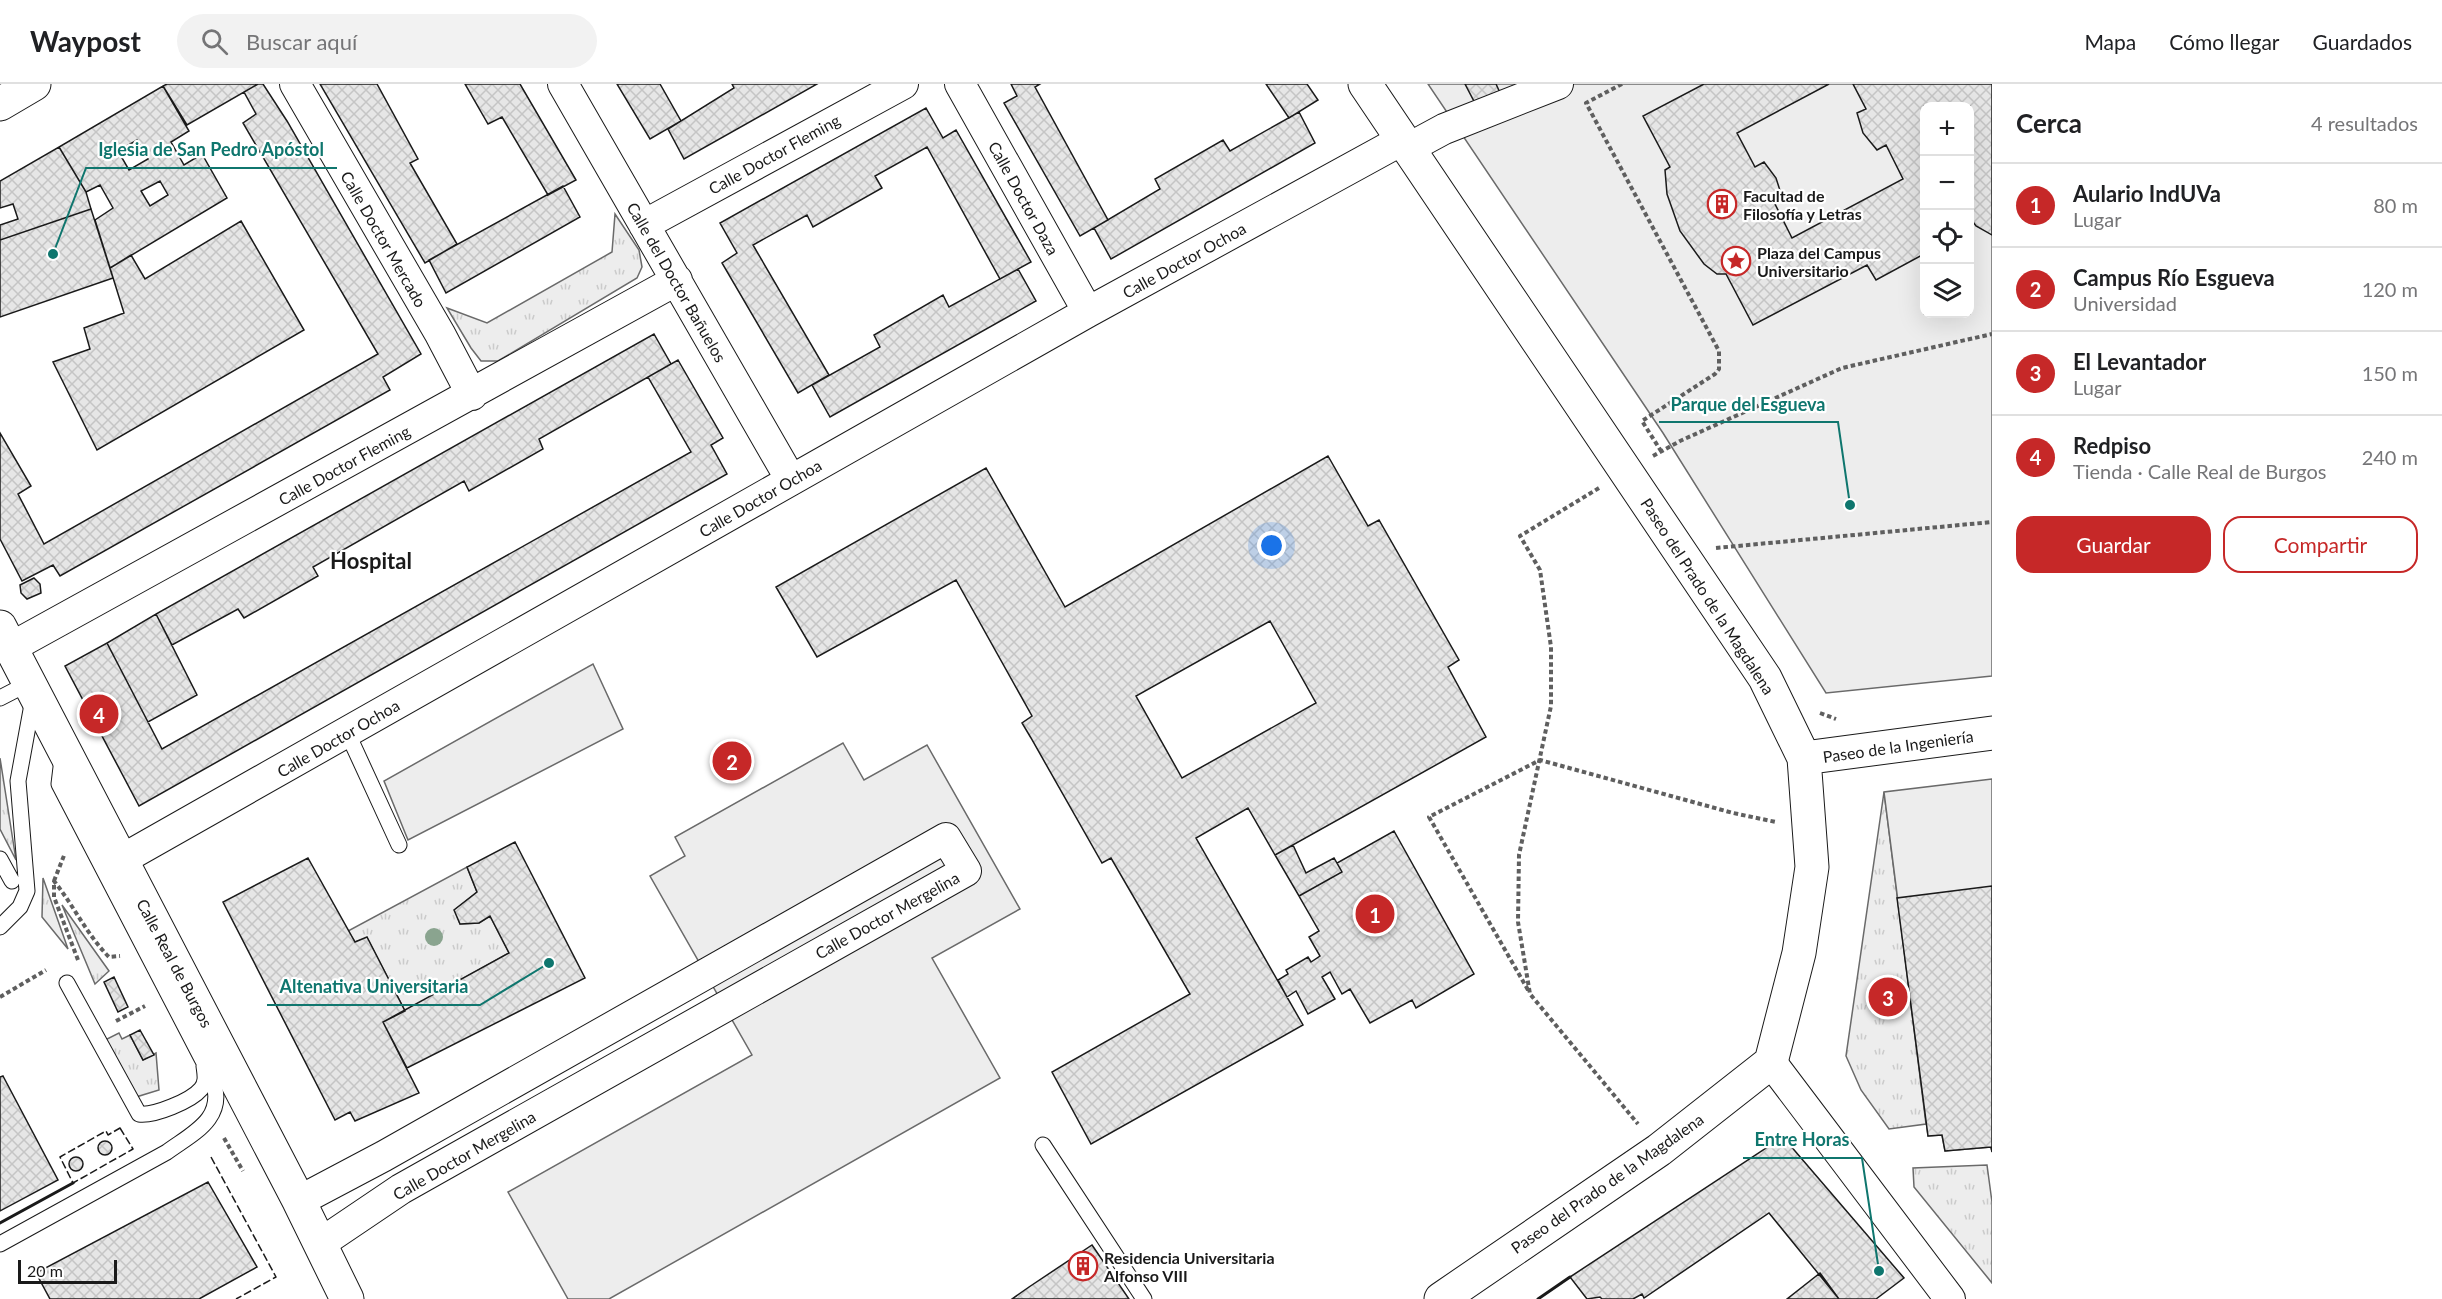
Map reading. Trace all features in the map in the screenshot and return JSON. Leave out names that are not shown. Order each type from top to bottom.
[{"type":"street","points":[[0,104],[34,84]]},
{"type":"street","name":"Calle Doctor Mercado","points":[[295,84],[440,334],[472,395]]},
{"type":"street","name":"Calle del Doctor Bañuelos","points":[[563,84],[791,480]]},
{"type":"street","name":"Calle Doctor Fleming","points":[[644,225],[903,84]]},
{"type":"street","name":"Calle Doctor Daza","points":[[960,84],[1088,312]]},
{"type":"street","name":"Paseo del Prado de la Magdalena","points":[[1365,84],[1404,145],[1639,464],[1765,678],[1804,758],[1812,867],[1808,907],[1771,1062],[1659,1150],[1441,1299]]},
{"type":"street","points":[[1404,145],[1558,84]]},
{"type":"street","name":"Calle Doctor Ochoa","points":[[122,860],[1088,312],[1404,145]]},
{"type":"street","name":"Calle Doctor Fleming","points":[[3,645],[472,395],[677,280]]},
{"type":"street","name":"Calle Real de Burgos","points":[[3,645],[32,688],[63,753],[122,860],[299,1200],[345,1298]]},
{"type":"street","name":"Paseo de la Ingeniería","points":[[1804,758],[1992,733]]},
{"type":"street","name":"Calle Doctor Mergelina","points":[[299,1200],[384,1156],[945,838],[966,871],[401,1190],[321,1243]]},
{"type":"street","points":[[1771,1062],[1940,1296]]},
{"type":"lane","points":[[0,698],[32,688],[18,781],[27,891],[20,907],[0,927]]},
{"type":"lane","points":[[348,732],[399,845]]},
{"type":"lane","points":[[0,1244],[133,1172],[189,1137],[215,1110],[214,1085],[59,784],[63,753]]},
{"type":"lane","points":[[0,859],[12,881]]},
{"type":"lane","points":[[67,983],[139,1114],[156,1113],[197,1092],[205,1080],[204,1066]]},
{"type":"lane","points":[[1043,1145],[1144,1299]]},
{"type":"path","points":[[1622,84],[1586,103],[1719,351],[1719,369],[1715,374],[1642,421],[1661,451]]},
{"type":"path","points":[[1530,994],[1518,922],[1519,855],[1551,706],[1551,647],[1540,570],[1520,536],[1661,451],[1842,368],[1992,334]]},
{"type":"path","points":[[1713,549],[1992,522]]},
{"type":"path","points":[[1659,1150],[1530,994],[1429,817],[1540,760],[1733,813],[1809,829]]},
{"type":"path","points":[[66,853],[54,881],[54,897],[82,970]]},
{"type":"path","points":[[54,881],[103,951],[110,957],[120,956]]},
{"type":"path","points":[[0,997],[51,967]]},
{"type":"path","points":[[111,1023],[145,1006]]},
{"type":"green space","points":[[615,214],[639,250],[642,267],[637,278],[498,361],[481,361],[447,308],[487,323],[612,252]]},
{"type":"green space","points":[[0,758],[16,860],[0,829]]},
{"type":"green space","points":[[1884,792],[1926,1124],[1889,1129],[1861,1090],[1846,1056]]},
{"type":"green space","points":[[467,867],[477,892],[455,910],[460,924],[479,923],[490,916],[509,953],[405,1011],[367,938],[355,942],[348,931]]},
{"type":"green space","points":[[43,878],[68,949],[42,917]]},
{"type":"green space","points":[[62,905],[109,971],[95,984]]},
{"type":"green space","points":[[119,1033],[122,1039],[130,1035],[143,1060],[156,1053],[159,1090],[136,1097],[105,1040]]},
{"type":"green space","points":[[1987,1165],[1992,1202],[1992,1283],[1914,1187],[1913,1168]]},
{"type":"shaded area","points":[[1428,84],[1992,84],[1992,676],[1826,693],[1663,433]]},
{"type":"shaded area","points":[[593,664],[623,729],[408,840],[384,781]]},
{"type":"shaded area","points":[[843,743],[864,780],[927,745],[1020,909],[932,958],[1000,1078],[609,1299],[568,1299],[508,1192],[752,1055],[650,876],[685,856],[675,837]]},
{"type":"shaded area","points":[[1992,779],[1992,1152],[1991,1147],[1945,1151],[1942,1135],[1928,1136],[1884,792]]},
{"type":"building","points":[[167,84],[258,84],[187,125],[163,86]]},
{"type":"building","points":[[258,84],[263,84],[287,121],[421,354],[383,377],[390,390],[60,576],[53,565],[22,581],[0,539],[0,433],[31,486],[18,494],[44,544],[378,354],[243,123],[256,114],[244,92]]},
{"type":"building","points":[[320,84],[377,84],[418,159],[410,163],[457,244],[425,263]]},
{"type":"building","points":[[465,84],[520,84],[576,180],[548,195],[502,117],[488,124]]},
{"type":"building","points":[[617,84],[660,84],[681,121],[650,139]]},
{"type":"building","points":[[732,84],[817,84],[684,159],[668,129],[734,88]]},
{"type":"building","points":[[1011,84],[1040,84],[1035,87],[1108,220],[1080,236],[1004,103],[1017,96]]},
{"type":"building","points":[[1266,84],[1307,84],[1318,100],[1289,118]]},
{"type":"building","points":[[1465,84],[1496,84],[1501,95],[1477,107]]},
{"type":"building","name":"Facultad de Filosofía y Letras","points":[[1704,84],[1829,84],[1737,133],[1755,167],[1764,162],[1776,178],[1783,200],[1775,204],[1792,238],[1903,179],[1886,145],[1877,150],[1863,133],[1857,113],[1866,109],[1853,84],[1992,84],[1992,235],[1974,223],[1974,102],[1920,102],[1920,256],[1876,280],[1867,265],[1753,325],[1726,274],[1717,274],[1704,264],[1680,231],[1667,194],[1665,170],[1670,167],[1643,116]]},
{"type":"building","points":[[163,86],[189,131],[171,142],[184,165],[202,154],[227,198],[110,268],[95,220],[113,208],[100,185],[86,192],[59,147]],"holes":[[[137,140],[148,159],[129,170],[118,151]],[[160,181],[168,195],[150,206],[141,191]]]},
{"type":"building","points":[[926,108],[943,138],[956,130],[1031,262],[1000,279],[927,147],[875,176],[882,188],[813,227],[807,215],[753,245],[829,375],[798,393],[722,263],[737,253],[720,223]]},
{"type":"building","points":[[1299,112],[1315,143],[1111,259],[1094,228],[1160,189],[1155,179],[1223,140],[1230,151]]},
{"type":"building","points":[[59,147],[86,192],[91,209],[0,240],[0,225],[18,219],[13,204],[0,208],[0,181]]},
{"type":"building","points":[[563,186],[580,217],[446,293],[429,260]]},
{"type":"building","points":[[91,209],[113,278],[0,317],[0,240]]},
{"type":"building","points":[[241,221],[304,330],[97,450],[53,362],[90,349],[84,328],[124,313],[110,268],[131,255],[145,279]]},
{"type":"building","points":[[1018,269],[1036,301],[830,417],[812,385],[880,347],[874,335],[943,295],[949,307]]},
{"type":"building","points":[[654,334],[671,364],[539,439],[543,449],[469,491],[464,481],[313,567],[318,576],[244,618],[238,609],[172,645],[156,614]]},
{"type":"building","points":[[678,360],[723,438],[711,445],[727,474],[139,806],[65,666],[107,643],[162,749],[691,452],[648,377]]},
{"type":"building","points":[[1328,456],[1368,526],[1379,520],[1459,660],[1448,667],[1486,737],[1275,855],[1248,808],[1196,838],[1303,1025],[1091,1144],[1052,1072],[1190,994],[1111,858],[1102,863],[1022,723],[1032,716],[956,580],[817,657],[776,587],[986,468],[1065,607]],"holes":[[[1270,621],[1316,703],[1182,778],[1136,696]]]},
{"type":"building","points":[[34,578],[40,584],[41,593],[27,599],[21,593],[20,585]]},
{"type":"building","points":[[156,614],[197,695],[148,722],[107,643]]},
{"type":"building","points":[[1394,831],[1474,974],[1416,1008],[1412,1000],[1370,1023],[1350,989],[1342,994],[1330,972],[1322,977],[1335,999],[1308,1014],[1296,991],[1287,997],[1278,980],[1288,974],[1286,970],[1308,957],[1311,962],[1320,956],[1309,937],[1319,931],[1299,896],[1342,872],[1337,863]]},
{"type":"building","points":[[515,842],[585,978],[407,1068],[383,1022],[509,953],[490,916],[479,923],[460,924],[454,910],[477,892],[467,867]]},
{"type":"building","points":[[1293,845],[1306,873],[1334,858],[1342,872],[1299,896],[1275,855]]},
{"type":"building","points":[[308,858],[355,942],[367,937],[405,1011],[383,1022],[419,1093],[355,1121],[350,1112],[335,1120],[223,902]]},
{"type":"building","points":[[1992,886],[1992,1152],[1991,1147],[1945,1151],[1942,1135],[1928,1136],[1897,898]]},
{"type":"building","points":[[114,977],[128,1007],[118,1012],[104,982]]},
{"type":"building","points":[[140,1030],[154,1055],[143,1060],[130,1035]]},
{"type":"building","points":[[3,1076],[58,1180],[0,1211],[0,1077]]},
{"type":"building","points":[[1783,1137],[1904,1278],[1876,1299],[1839,1299],[1769,1213],[1644,1298],[1642,1294],[1633,1299],[1602,1299],[1600,1297],[1587,1299],[1570,1277]]},
{"type":"building","points":[[105,1141],[110,1143],[112,1148],[110,1153],[105,1155],[100,1153],[98,1148],[100,1143]]},
{"type":"building","points":[[73,1157],[79,1157],[83,1164],[79,1171],[73,1171],[69,1167],[69,1161]]},
{"type":"building","points":[[208,1182],[257,1267],[199,1299],[50,1299],[36,1273]]},
{"type":"building","name":"Residencia Universitaria Alfonso VIII","points":[[1092,1245],[1129,1299],[1012,1299],[1029,1287]]},
{"type":"building","points":[[1820,1273],[1839,1299],[1787,1299]]},
{"type":"fence","points":[[120,1128],[133,1149],[73,1183],[60,1157],[106,1131],[108,1135],[120,1128]]},
{"type":"fence","points":[[211,1157],[276,1277],[236,1299]]},
{"type":"wall","points":[[0,1223],[73,1183]]},
{"type":"wall","points":[[1538,1299],[1570,1277]]},
{"type":"place","name":"Facultad de Filosofía y Letras","points":[[1722,204]]},
{"type":"place","name":"Iglesia de San Pedro Apóstol","points":[[53,254]]},
{"type":"place","name":"Plaza del Campus Universitario","points":[[1736,261]]},
{"type":"place","name":"Parque del Esgueva","points":[[1850,505]]},
{"type":"place","name":"Redpiso","points":[[99,714]]},
{"type":"place","name":"Campus Río Esgueva","points":[[732,761]]},
{"type":"place","name":"Aulario IndUVa","points":[[1375,914]]},
{"type":"place","name":"Altenativa Universitaria","points":[[549,963]]},
{"type":"place","name":"El Levantador","points":[[1888,997]]},
{"type":"place","name":"Residencia Universitaria Alfonso VIII","points":[[1083,1266]]},
{"type":"place","name":"Entre Horas","points":[[1879,1271]]},
{"type":"district","name":"Hospital","points":[[371,560]]}]
